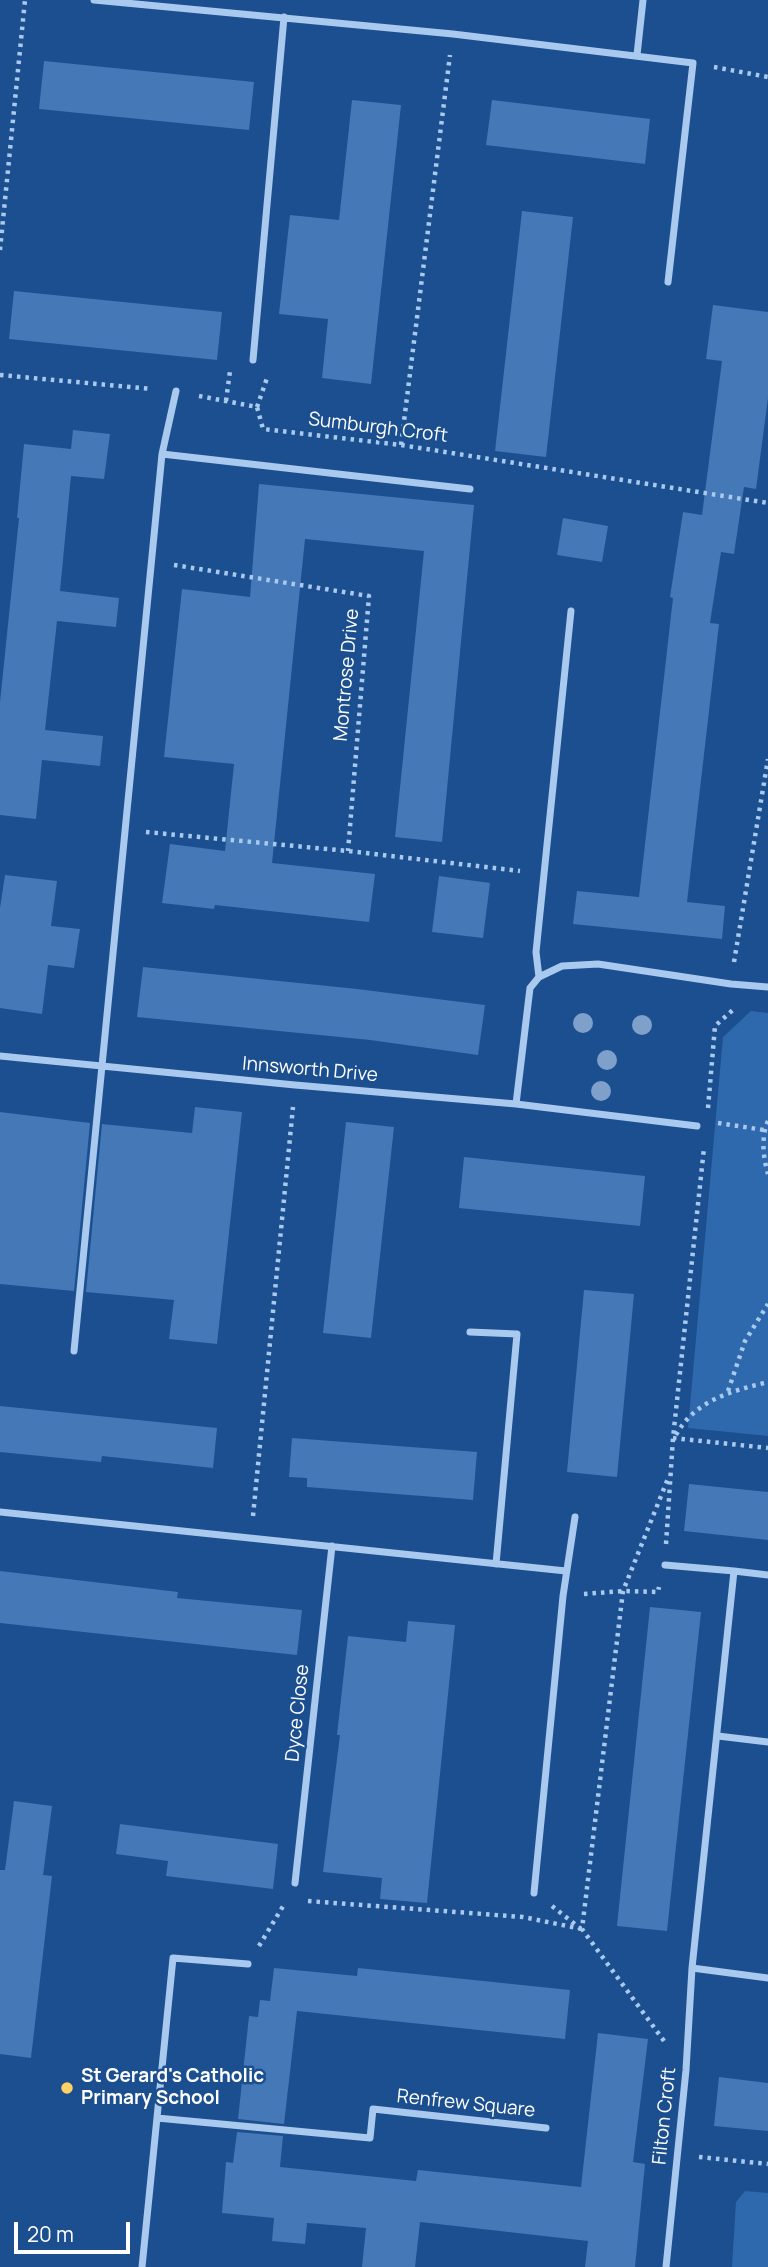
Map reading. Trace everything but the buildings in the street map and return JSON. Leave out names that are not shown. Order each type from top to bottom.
[{"type":"street","points":[[94,0],[453,34],[693,63],[667,282]]},
{"type":"street","points":[[213,11],[214,0]]},
{"type":"street","points":[[637,55],[643,0]]},
{"type":"street","points":[[253,360],[284,17]]},
{"type":"street","points":[[74,1351],[162,454],[176,391]]},
{"type":"street","points":[[162,454],[471,489]]},
{"type":"street","points":[[539,977],[536,952],[571,611]]},
{"type":"street","points":[[516,1104],[530,988],[539,977],[562,966],[598,964],[764,987]]},
{"type":"street","name":"Innsworth Drive","points":[[0,1056],[516,1104],[697,1126]]},
{"type":"street","points":[[470,1332],[517,1334],[496,1564]]},
{"type":"street","points":[[0,1512],[566,1571]]},
{"type":"street","points":[[534,1893],[562,1596],[575,1517]]},
{"type":"street","name":"Dyce Close","points":[[295,1883],[332,1546]]},
{"type":"street","points":[[665,1564],[768,1575]]},
{"type":"street","name":"Filton Croft","points":[[666,2267],[686,2070],[692,1968],[734,1571]]},
{"type":"street","points":[[718,1736],[768,1742]]},
{"type":"street","points":[[142,2267],[173,1958],[248,1964]]},
{"type":"street","points":[[692,1968],[768,1978]]},
{"type":"street","name":"Renfrew Square","points":[[157,2118],[369,2138],[373,2109],[546,2128]]},
{"type":"path","points":[[0,250],[25,0]]},
{"type":"path","points":[[401,445],[453,34]]},
{"type":"path","points":[[693,63],[768,77]]},
{"type":"path","name":"Sumburgh Croft","points":[[0,375],[176,391],[257,407],[263,429],[401,445],[768,503]]},
{"type":"path","name":"Montrose Drive","points":[[152,561],[369,596],[348,850]]},
{"type":"path","points":[[731,984],[768,759]]},
{"type":"path","points":[[125,830],[348,850],[545,874]]},
{"type":"path","points":[[562,1596],[623,1591],[658,1592],[665,1564],[673,1438],[715,1026],[764,987]]},
{"type":"path","points":[[251,1538],[295,1085]]},
{"type":"path","points":[[768,1121],[764,1129],[764,1161],[768,1174]]},
{"type":"path","points":[[697,1126],[716,1122],[764,1129]]},
{"type":"path","points":[[728,1392],[745,1341],[768,1304]]},
{"type":"path","points":[[673,1438],[685,1418],[728,1392],[768,1382]]},
{"type":"path","points":[[673,1438],[768,1448]]},
{"type":"path","points":[[582,1929],[623,1591],[671,1472]]},
{"type":"path","points":[[248,1964],[295,1883]]},
{"type":"path","points":[[534,1893],[582,1929],[686,2070]]},
{"type":"path","points":[[287,1899],[523,1917],[582,1929]]},
{"type":"path","points":[[677,2155],[768,2164]]},
{"type":"shaded area","points":[[751,1011],[768,1013],[768,1436],[688,1428],[723,1037]]},
{"type":"shaded area","points":[[745,2191],[768,2193],[768,2267],[732,2267],[736,2202]]},
{"type":"place","name":"St Gerard's Catholic Primary School","points":[[67,2088]]}]
